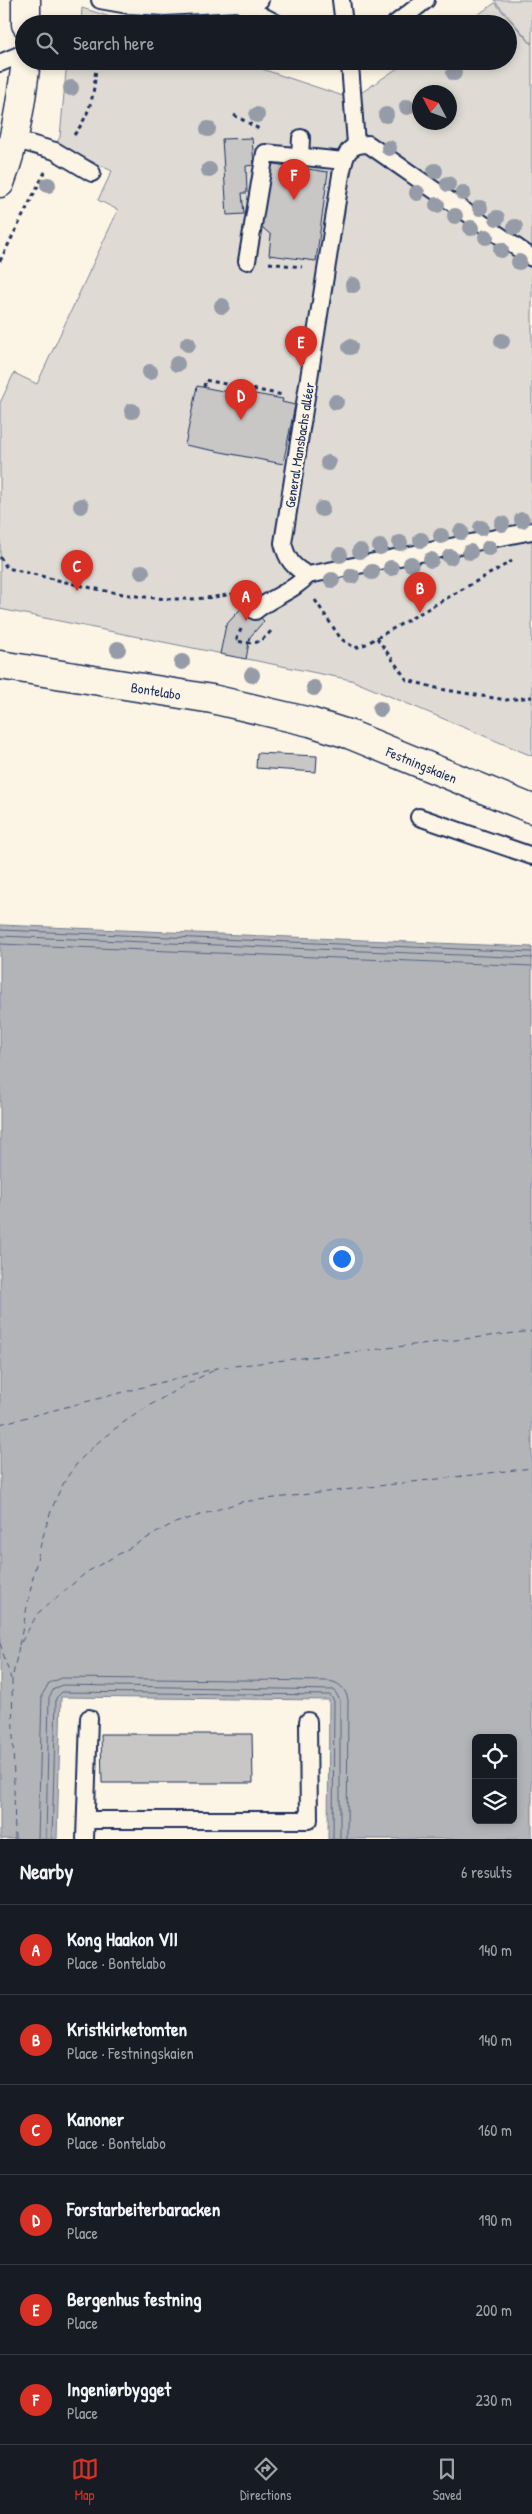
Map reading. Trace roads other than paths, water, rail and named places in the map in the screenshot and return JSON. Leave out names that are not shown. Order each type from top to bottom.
[{"type":"main road","points":[[26,0],[26,15]]},
{"type":"main road","points":[[0,184],[13,139],[21,102],[25,70]]},
{"type":"main road","name":"Bontelabo","points":[[0,665],[212,699],[310,722]]},
{"type":"main road","name":"Festningskaien","points":[[310,722],[351,735],[532,810]]},
{"type":"lane","points":[[100,0],[128,5],[165,7],[260,0]]},
{"type":"lane","points":[[341,0],[343,15]]},
{"type":"lane","points":[[407,15],[426,0]]},
{"type":"lane","points":[[238,3],[261,15]]},
{"type":"lane","points":[[0,63],[15,57]]},
{"type":"lane","points":[[351,70],[356,144],[368,144],[532,258]]},
{"type":"lane","points":[[300,157],[301,138]]},
{"type":"lane","points":[[13,139],[55,151],[92,173]]},
{"type":"lane","name":"General Mansbachs alléer","points":[[308,575],[295,568],[286,556],[284,543],[344,161],[348,150],[356,144]]},
{"type":"lane","points":[[247,261],[259,152],[344,161]]},
{"type":"lane","points":[[255,611],[268,600],[300,584],[308,575],[532,531]]},
{"type":"lane","points":[[419,817],[532,856]]},
{"type":"lane","points":[[85,1839],[89,1718]]},
{"type":"lane","points":[[86,1820],[308,1820],[308,1721]]},
{"type":"water","points":[[0,925],[532,947],[532,1839],[328,1839],[329,1700],[61,1697],[57,1839],[0,1839]]},
{"type":"place","name":"Ingeniørbygget","points":[[294,200]]},
{"type":"place","name":"Bergenhus festning","points":[[301,367]]},
{"type":"place","name":"Forstarbeiterbaracken","points":[[241,420]]},
{"type":"place","name":"Kanoner","points":[[77,591]]},
{"type":"place","name":"Kristkirketomten","points":[[420,613]]},
{"type":"place","name":"Kong Haakon VII","points":[[246,621]]}]
